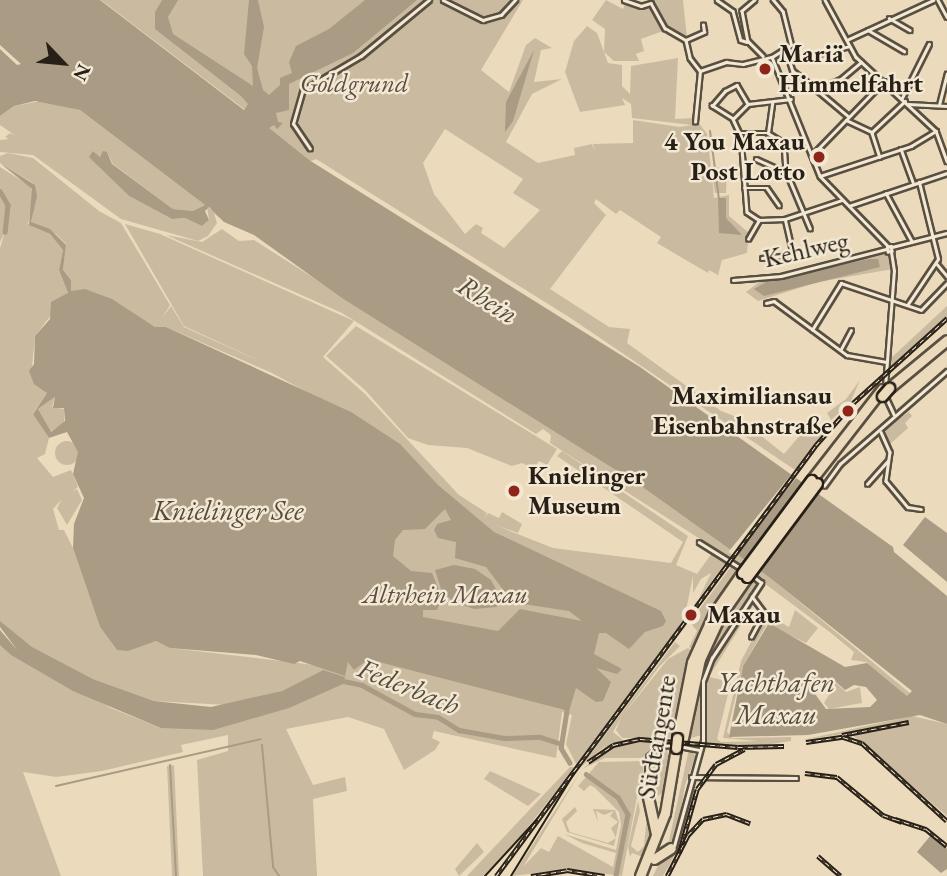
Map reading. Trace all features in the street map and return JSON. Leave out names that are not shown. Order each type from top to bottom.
[{"type":"highway","points":[[885,388],[947,335]]},
{"type":"highway","points":[[885,388],[947,340]]},
{"type":"highway","name":"Südtangente","points":[[646,876],[663,839],[680,743],[684,687],[699,645],[744,575],[885,388]]},
{"type":"highway","name":"Südtangente","points":[[640,876],[654,847],[680,743]]},
{"type":"highway","points":[[647,790],[662,797],[672,782]]},
{"type":"highway","points":[[647,790],[656,817],[654,847]]},
{"type":"highway","points":[[654,859],[671,848],[663,839]]},
{"type":"street","points":[[310,149],[293,128],[295,107],[303,90],[361,56],[429,0]]},
{"type":"street","points":[[443,0],[484,20],[501,15],[515,0]]},
{"type":"street","points":[[624,0],[636,6],[651,3],[665,29],[686,40],[690,58],[700,71],[695,122]]},
{"type":"street","points":[[717,0],[733,11],[741,40],[748,41],[765,57]]},
{"type":"street","points":[[748,41],[742,11],[755,0]]},
{"type":"street","points":[[700,71],[726,62],[743,64],[772,57],[786,50],[791,45],[785,14],[773,0]]},
{"type":"street","points":[[825,0],[846,41],[861,62],[936,131],[947,161]]},
{"type":"street","points":[[846,41],[889,18],[935,0],[947,17]]},
{"type":"street","points":[[889,18],[910,30]]},
{"type":"street","points":[[686,40],[704,32],[703,25]]},
{"type":"street","points":[[868,29],[904,51]]},
{"type":"street","points":[[872,132],[905,101],[929,44]]},
{"type":"street","points":[[818,54],[849,46]]},
{"type":"street","points":[[786,50],[793,71],[846,118],[872,132],[880,157]]},
{"type":"street","points":[[772,57],[820,176],[889,248],[892,299],[886,362],[886,401],[894,414]]},
{"type":"street","points":[[817,90],[841,79],[861,62]]},
{"type":"street","points":[[939,105],[947,74]]},
{"type":"street","points":[[812,155],[884,81]]},
{"type":"street","points":[[748,104],[737,85],[725,91],[712,106],[733,119],[741,133],[746,211],[759,220],[785,219],[842,200]]},
{"type":"street","points":[[733,119],[748,104],[791,99]]},
{"type":"street","points":[[905,101],[947,106]]},
{"type":"street","points":[[768,134],[772,103]]},
{"type":"street","points":[[820,176],[901,149],[936,131]]},
{"type":"street","points":[[741,133],[768,134],[784,143],[786,171],[807,213],[810,228]]},
{"type":"street","points":[[901,149],[914,184]]},
{"type":"street","points":[[757,159],[786,171]]},
{"type":"street","points":[[849,206],[947,173]]},
{"type":"street","points":[[919,182],[937,264],[947,276]]},
{"type":"street","points":[[744,188],[767,188],[779,205]]},
{"type":"street","points":[[886,192],[912,241]]},
{"type":"street","points":[[762,258],[793,255],[785,219]]},
{"type":"street","points":[[748,239],[759,220]]},
{"type":"street","name":"Kehlweg","points":[[733,280],[781,275],[947,233]]},
{"type":"street","points":[[908,304],[937,264]]},
{"type":"street","points":[[812,330],[841,283],[923,309],[947,283]]},
{"type":"street","points":[[766,303],[774,301],[840,350],[863,360],[886,362]]},
{"type":"street","points":[[840,350],[851,330]]},
{"type":"street","points":[[824,486],[864,445],[881,432],[894,414],[947,372]]},
{"type":"street","points":[[881,432],[889,461],[885,477],[889,485],[911,509],[921,509]]},
{"type":"street","points":[[867,484],[889,461]]},
{"type":"street","points":[[671,848],[677,842],[691,777],[700,750],[707,669],[761,583],[699,542]]},
{"type":"street","points":[[751,637],[764,615],[760,603],[752,597]]},
{"type":"street","points":[[647,790],[645,764],[656,748],[668,745],[700,750]]},
{"type":"street","points":[[691,777],[796,778]]},
{"type":"green space","name":"Goldgrund","points":[[101,0],[523,0],[481,70],[509,92],[526,45],[535,38],[552,48],[541,50],[534,82],[562,79],[532,94],[506,142],[538,163],[575,155],[574,148],[592,144],[595,151],[593,144],[633,143],[633,120],[680,127],[692,125],[632,118],[631,104],[622,98],[625,105],[580,112],[565,72],[574,41],[587,26],[597,33],[608,63],[622,65],[622,86],[630,94],[631,66],[678,58],[675,119],[695,118],[707,134],[711,168],[727,167],[726,193],[715,193],[712,176],[714,198],[729,195],[729,216],[749,233],[747,253],[722,260],[718,275],[709,270],[708,273],[657,243],[661,237],[620,210],[616,214],[596,199],[594,203],[606,215],[550,289],[609,327],[630,329],[627,343],[721,411],[739,418],[784,454],[807,427],[831,425],[795,470],[569,317],[316,159],[309,162],[276,138],[249,105],[244,109]],"holes":[[[445,129],[523,179],[513,193],[540,210],[504,248],[481,233],[483,228],[476,224],[465,234],[434,194],[423,163]]]},
{"type":"green space","points":[[606,0],[623,9],[625,4],[634,8],[649,5],[663,31],[641,39],[644,51],[636,54],[639,61],[614,61],[604,52],[605,29],[592,20]]},
{"type":"green space","points":[[652,0],[683,0],[687,38],[667,29]]},
{"type":"green space","points":[[41,101],[80,110],[205,205],[193,211],[173,209],[113,164],[107,152],[99,157],[93,151],[94,161],[129,196],[172,219],[185,218],[202,226],[209,220],[207,207],[215,211],[220,219],[214,213],[217,223],[208,236],[198,241],[121,219],[33,155],[0,152],[0,140],[9,139],[5,137],[10,133],[16,136],[0,125],[0,116],[14,106]]},
{"type":"green space","name":"Altrhein Maxau","points":[[8,153],[33,158],[99,211],[121,223],[170,305],[162,318],[171,306],[184,327],[266,364],[184,326],[125,224],[160,234],[354,321],[323,357],[364,393],[459,495],[487,513],[484,519],[488,513],[499,518],[502,512],[522,524],[518,533],[495,525],[553,548],[671,563],[683,542],[557,456],[562,451],[688,536],[676,565],[697,574],[712,553],[726,562],[699,598],[711,573],[701,579],[693,593],[693,576],[684,620],[577,766],[566,744],[572,715],[562,712],[556,758],[434,731],[432,738],[440,742],[435,750],[404,770],[384,729],[348,717],[286,729],[313,785],[345,777],[347,791],[313,799],[317,876],[203,876],[197,760],[228,751],[228,735],[181,745],[183,752],[102,771],[56,777],[23,772],[61,876],[0,876],[0,645],[111,708],[161,728],[264,715],[327,688],[323,670],[282,691],[227,705],[154,701],[93,679],[31,647],[0,621],[0,248],[5,232],[0,242],[0,167],[30,186],[34,195],[28,224],[50,234],[63,250],[59,270],[68,293],[35,336],[32,367],[38,385],[47,393],[33,413],[49,438],[45,454],[37,458],[53,477],[71,470],[73,474],[78,487],[72,492],[77,489],[82,500],[67,525],[57,508],[62,499],[53,509],[59,530],[64,530],[73,548],[100,627],[117,650],[156,641],[171,648],[323,666],[387,436],[272,373],[166,327],[155,327],[93,292],[71,291],[71,280],[63,270],[66,244],[56,234],[31,222],[35,202],[33,183],[0,163],[0,156]]},
{"type":"green space","points":[[222,229],[239,241],[254,240],[641,486],[767,575],[911,694],[907,696],[866,662],[851,660],[854,652],[831,633],[736,562],[550,443],[551,435],[543,429],[536,434],[342,313],[166,235],[202,242]]},
{"type":"green space","points":[[884,251],[890,254],[893,269],[818,282],[758,301],[746,292],[762,280]]},
{"type":"green space","points":[[947,306],[947,316],[888,369],[890,359]]},
{"type":"green space","points":[[356,326],[557,449],[547,465],[539,461],[534,469],[522,463],[512,466],[467,448],[428,445],[408,438],[365,390],[326,356]]},
{"type":"green space","points":[[860,380],[850,403],[831,420],[827,413],[846,399]]},
{"type":"green space","points":[[55,397],[52,407],[64,409],[64,423],[50,432],[38,409]]},
{"type":"green space","points":[[909,412],[912,416],[905,423],[908,428],[889,445],[885,429]]},
{"type":"green space","points":[[67,441],[75,445],[79,453],[75,461],[67,465],[59,461],[55,453],[59,445]]},
{"type":"green space","points":[[733,564],[739,571],[714,606],[693,649],[689,647],[697,631],[690,622]]},
{"type":"green space","points":[[751,577],[757,587],[703,678],[702,735],[687,739],[706,655]]},
{"type":"green space","points":[[751,601],[756,601],[750,611],[761,620],[748,614],[709,677],[731,682],[717,739],[721,742],[757,741],[723,738],[741,661],[766,614],[789,627],[795,610],[818,628],[806,643],[767,624],[743,666],[727,732],[732,738],[791,737],[791,741],[753,747],[704,744],[705,679]]},
{"type":"green space","points":[[675,642],[680,646],[659,667],[623,715],[668,659],[688,648],[692,651],[673,738],[622,738],[616,730],[621,718],[613,732],[623,740],[603,748],[580,768]]},
{"type":"green space","points":[[836,683],[846,692],[860,687],[862,703],[829,709],[824,703]]},
{"type":"green space","points":[[912,716],[947,724],[947,816],[850,733],[802,740]]},
{"type":"green space","points":[[642,740],[673,742],[656,746],[642,758],[605,758],[582,769],[612,747]]},
{"type":"green space","points":[[663,747],[667,747],[668,756],[672,747],[665,793],[657,796],[649,790],[648,761]]},
{"type":"green space","points":[[689,749],[696,756],[685,785],[676,841],[668,845]]},
{"type":"green space","points":[[643,761],[644,787],[637,797],[622,876],[567,869],[512,876],[581,771],[523,867],[541,848],[549,852],[558,836],[613,867],[616,853],[582,843],[564,834],[616,850],[621,825],[619,812],[595,788],[590,785],[584,791],[578,786],[599,762]]},
{"type":"green space","points":[[174,765],[179,876],[172,876],[167,766]]},
{"type":"green space","points":[[570,767],[575,767],[513,846],[483,876],[467,876]]},
{"type":"green space","points":[[490,771],[541,794],[528,806],[484,779]]},
{"type":"green space","points":[[643,791],[655,830],[641,865],[633,876],[643,857],[632,853],[630,857],[628,847],[638,801],[640,811],[631,846],[638,852],[644,846],[647,815],[644,798],[639,797]]},
{"type":"green space","points":[[575,807],[577,811],[566,822],[570,832],[608,843],[616,838],[614,846],[567,832],[562,819]]},
{"type":"green space","points":[[593,809],[615,810],[619,822],[616,838],[611,828],[618,822],[610,816],[614,811],[604,815],[596,811],[598,822]]},
{"type":"green space","points":[[685,820],[677,850],[669,866],[663,876],[653,876],[663,855],[678,843]]},
{"type":"green space","points":[[477,843],[484,852],[459,876],[455,869]]},
{"type":"water","points":[[0,0],[100,0],[244,110],[248,104],[241,96],[155,29],[155,12],[162,0],[178,0],[168,17],[173,34],[253,86],[252,66],[244,54],[249,0],[258,0],[264,27],[257,68],[263,90],[269,95],[280,85],[280,78],[292,73],[289,62],[296,46],[329,29],[365,0],[417,0],[353,53],[289,84],[289,110],[276,113],[278,122],[283,123],[277,129],[274,125],[269,128],[309,160],[640,367],[893,547],[894,552],[947,596],[947,724],[920,715],[808,735],[729,737],[743,666],[769,623],[845,667],[867,663],[907,696],[912,691],[769,577],[641,486],[342,298],[254,235],[224,222],[209,207],[205,211],[209,220],[202,226],[185,218],[172,219],[129,196],[89,157],[93,151],[100,157],[103,151],[107,152],[112,164],[173,209],[193,211],[205,205],[80,110],[35,101],[14,106],[0,116],[0,49],[17,65],[21,64],[0,45]],"holes":[[[826,681],[824,687],[836,682],[845,690],[854,685],[866,687],[877,700],[870,707],[826,709],[815,694]]]},
{"type":"water","points":[[534,50],[513,121],[505,132],[506,102]]},
{"type":"water","name":"Knielinger See","points":[[0,163],[35,185],[37,196],[31,222],[50,229],[66,245],[63,270],[71,280],[71,291],[85,289],[112,299],[155,327],[166,327],[351,412],[400,444],[438,485],[494,532],[661,611],[666,621],[663,626],[645,632],[629,649],[606,633],[599,633],[594,654],[622,669],[617,674],[596,668],[611,682],[603,701],[596,702],[576,688],[569,711],[379,662],[366,661],[354,670],[348,662],[345,676],[300,661],[294,664],[256,655],[170,648],[156,641],[128,651],[117,650],[100,627],[73,548],[74,524],[84,498],[73,474],[78,452],[67,432],[49,438],[33,414],[47,393],[34,384],[29,371],[34,364],[35,336],[50,319],[51,302],[68,293],[59,270],[63,250],[50,234],[29,225],[32,189]],"holes":[[[55,397],[53,408],[64,408],[65,421],[51,432],[38,409]],[[445,509],[451,520],[437,524],[434,530],[438,538],[456,542],[455,558],[486,567],[507,595],[523,604],[569,611],[582,621],[520,609],[498,631],[423,617],[423,610],[437,610],[442,598],[432,573],[411,571],[393,556],[395,540],[403,530],[425,529]]]},
{"type":"water","points":[[718,198],[726,198],[726,218],[742,235],[719,233]]},
{"type":"water","points":[[878,259],[880,267],[764,296],[754,289],[768,281]]},
{"type":"water","points":[[925,517],[947,533],[947,582],[903,545]]},
{"type":"water","points":[[454,565],[475,569],[491,580],[499,595],[497,607],[474,609],[452,601],[441,589],[435,570]]},
{"type":"water","points":[[0,621],[32,647],[93,679],[154,701],[211,707],[282,691],[323,670],[345,677],[343,684],[289,708],[213,730],[161,728],[73,691],[11,655],[0,645],[0,630],[18,651],[0,627]]},
{"type":"water","points":[[931,835],[947,849],[947,869],[941,873],[917,852]]},
{"type":"pier","points":[[794,471],[799,475],[733,556],[729,552]]},
{"type":"waterway","points":[[710,131],[719,199]]},
{"type":"waterway","name":"Federbach","points":[[0,191],[8,205],[5,232]]},
{"type":"waterway","name":"Federbach","points":[[339,680],[362,685],[415,714],[438,717],[459,730],[505,738],[540,737],[561,744]]},
{"type":"waterway","points":[[567,711],[561,748],[570,763]]},
{"type":"waterway","points":[[56,786],[261,739]]},
{"type":"waterway","points":[[262,745],[273,867],[279,876]]},
{"type":"waterway","points":[[170,765],[176,876]]},
{"type":"waterway","name":"Federbach","points":[[586,774],[618,797],[628,814],[616,876]]},
{"type":"tram line","points":[[511,876],[575,772]]},
{"type":"tram line","points":[[485,876],[539,817]]},
{"type":"railway","points":[[496,876],[816,445],[853,403],[947,318]]},
{"type":"railway","points":[[842,735],[909,722]]},
{"type":"railway","points":[[806,742],[843,737],[862,743],[947,821]]},
{"type":"railway","points":[[588,762],[613,745],[640,739],[738,747],[784,746]]},
{"type":"railway","points":[[679,853],[697,789],[716,764],[744,749]]},
{"type":"railway","points":[[805,773],[837,777],[883,815],[902,822]]},
{"type":"railway","points":[[667,876],[688,835],[703,819],[726,814],[750,823]]},
{"type":"railway","points":[[895,819],[926,829],[947,846]]},
{"type":"railway","points":[[818,856],[841,876]]},
{"type":"railway","points":[[531,876],[567,870],[605,876]]},
{"type":"place","name":"Mariä Himmelfahrt","points":[[765,69]]},
{"type":"place","name":"4 You Maxau Post Lotto","points":[[819,157]]},
{"type":"place","name":"Maximiliansau Eisenbahnstraße","points":[[848,411]]},
{"type":"place","name":"Knielinger Museum","points":[[514,491]]},
{"type":"place","name":"Maxau","points":[[691,615]]},
{"type":"water label","name":"Rhein","points":[[488,299]]},
{"type":"water label","name":"Yachthafen Maxau","points":[[776,698]]}]
